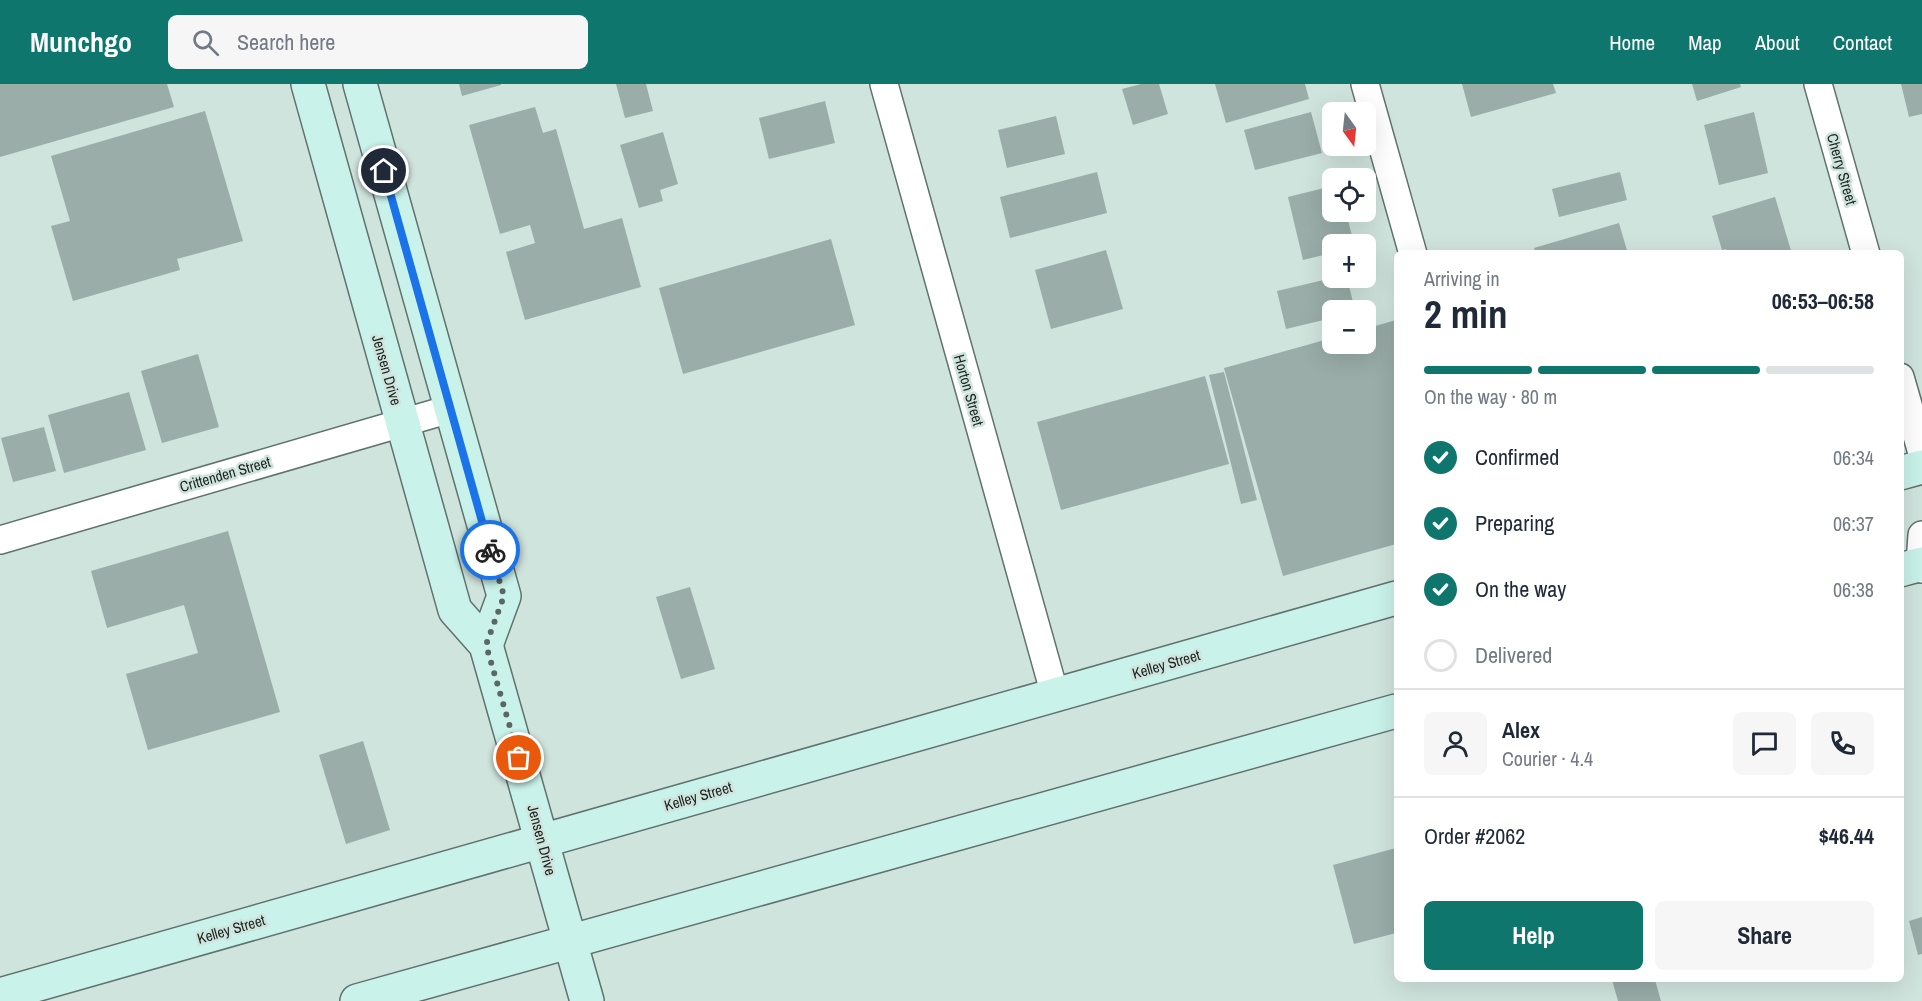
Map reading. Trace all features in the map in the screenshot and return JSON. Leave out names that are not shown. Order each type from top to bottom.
[{"type":"main road","name":"Jensen Drive","points":[[308,84],[455,610],[486,645],[587,1001]]},
{"type":"main road","points":[[360,84],[504,596],[486,645]]},
{"type":"main road","points":[[1904,472],[1922,467]]},
{"type":"main road","name":"Kelley Street","points":[[0,995],[1394,599]]},
{"type":"main road","points":[[357,1001],[1394,712]]},
{"type":"street","name":"Horton Street","points":[[884,84],[1055,695]]},
{"type":"street","points":[[1365,84],[1412,250]]},
{"type":"street","name":"Cherry Street","points":[[1818,84],[1865,250]]},
{"type":"street","points":[[1904,391],[1922,453]]},
{"type":"street","name":"Crittenden Street","points":[[0,540],[450,409]]},
{"type":"building","points":[[0,84],[167,84],[174,107],[0,157]]},
{"type":"building","points":[[459,84],[501,84],[501,85],[462,96]]},
{"type":"building","points":[[616,84],[646,84],[653,111],[625,118]]},
{"type":"building","points":[[1141,84],[1159,84],[1168,114],[1133,125],[1122,89]]},
{"type":"building","points":[[1215,84],[1305,84],[1309,99],[1226,123]]},
{"type":"building","points":[[1462,84],[1553,84],[1556,93],[1471,117]]},
{"type":"building","points":[[1692,84],[1740,84],[1741,87],[1697,101]]},
{"type":"building","points":[[1901,84],[1922,84],[1922,114],[1909,117]]},
{"type":"building","points":[[825,101],[835,143],[769,159],[759,118]]},
{"type":"building","points":[[535,107],[543,133],[556,129],[584,229],[622,218],[641,287],[525,320],[506,252],[535,243],[530,225],[500,234],[469,125]]},
{"type":"building","points":[[205,111],[243,241],[177,259],[180,270],[73,301],[51,226],[70,221],[51,156]]},
{"type":"building","points":[[1311,112],[1322,153],[1255,170],[1244,130]]},
{"type":"building","points":[[1754,112],[1768,173],[1719,185],[1704,125]]},
{"type":"building","points":[[1056,116],[1065,154],[1007,168],[998,130]]},
{"type":"building","points":[[663,132],[678,184],[660,190],[663,201],[639,208],[620,145]]},
{"type":"building","points":[[1097,172],[1107,213],[1010,238],[1000,197]]},
{"type":"building","points":[[1620,172],[1627,200],[1559,217],[1552,189]]},
{"type":"building","points":[[1322,188],[1322,222],[1348,222],[1352,234],[1322,234],[1322,255],[1303,260],[1288,197]]},
{"type":"building","points":[[1775,197],[1791,250],[1722,250],[1712,216]]},
{"type":"building","points":[[1619,223],[1627,250],[1535,250],[1534,248]]},
{"type":"building","points":[[831,239],[855,325],[683,374],[659,288]]},
{"type":"building","points":[[1106,250],[1123,309],[1051,329],[1035,270]]},
{"type":"building","points":[[1322,280],[1322,288],[1350,288],[1352,300],[1322,300],[1322,320],[1286,329],[1277,291]]},
{"type":"building","points":[[1394,321],[1394,545],[1283,576],[1224,368],[1322,341],[1322,354],[1376,354],[1376,326]]},
{"type":"building","points":[[198,354],[219,427],[162,443],[141,371]]},
{"type":"building","points":[[1224,372],[1257,500],[1241,504],[1209,375]]},
{"type":"building","points":[[1205,376],[1229,464],[1061,510],[1037,422]]},
{"type":"building","points":[[129,392],[146,450],[64,473],[48,415]]},
{"type":"building","points":[[44,427],[56,471],[13,482],[1,438]]},
{"type":"building","points":[[228,531],[280,712],[148,750],[126,674],[198,653],[184,605],[107,628],[91,571]]},
{"type":"building","points":[[690,587],[715,669],[681,679],[656,597]]},
{"type":"building","points":[[363,741],[390,830],[346,844],[319,755]]},
{"type":"building","points":[[1394,849],[1394,934],[1354,944],[1333,865]]},
{"type":"building","points":[[1922,917],[1922,954],[1918,955],[1909,921]]},
{"type":"building","points":[[1613,982],[1656,982],[1661,1001],[1618,1001]]},
{"type":"way so far","points":[[490,550],[504,596],[486,645],[519,758]]},
{"type":"route","points":[[384,171],[490,550]]}]
